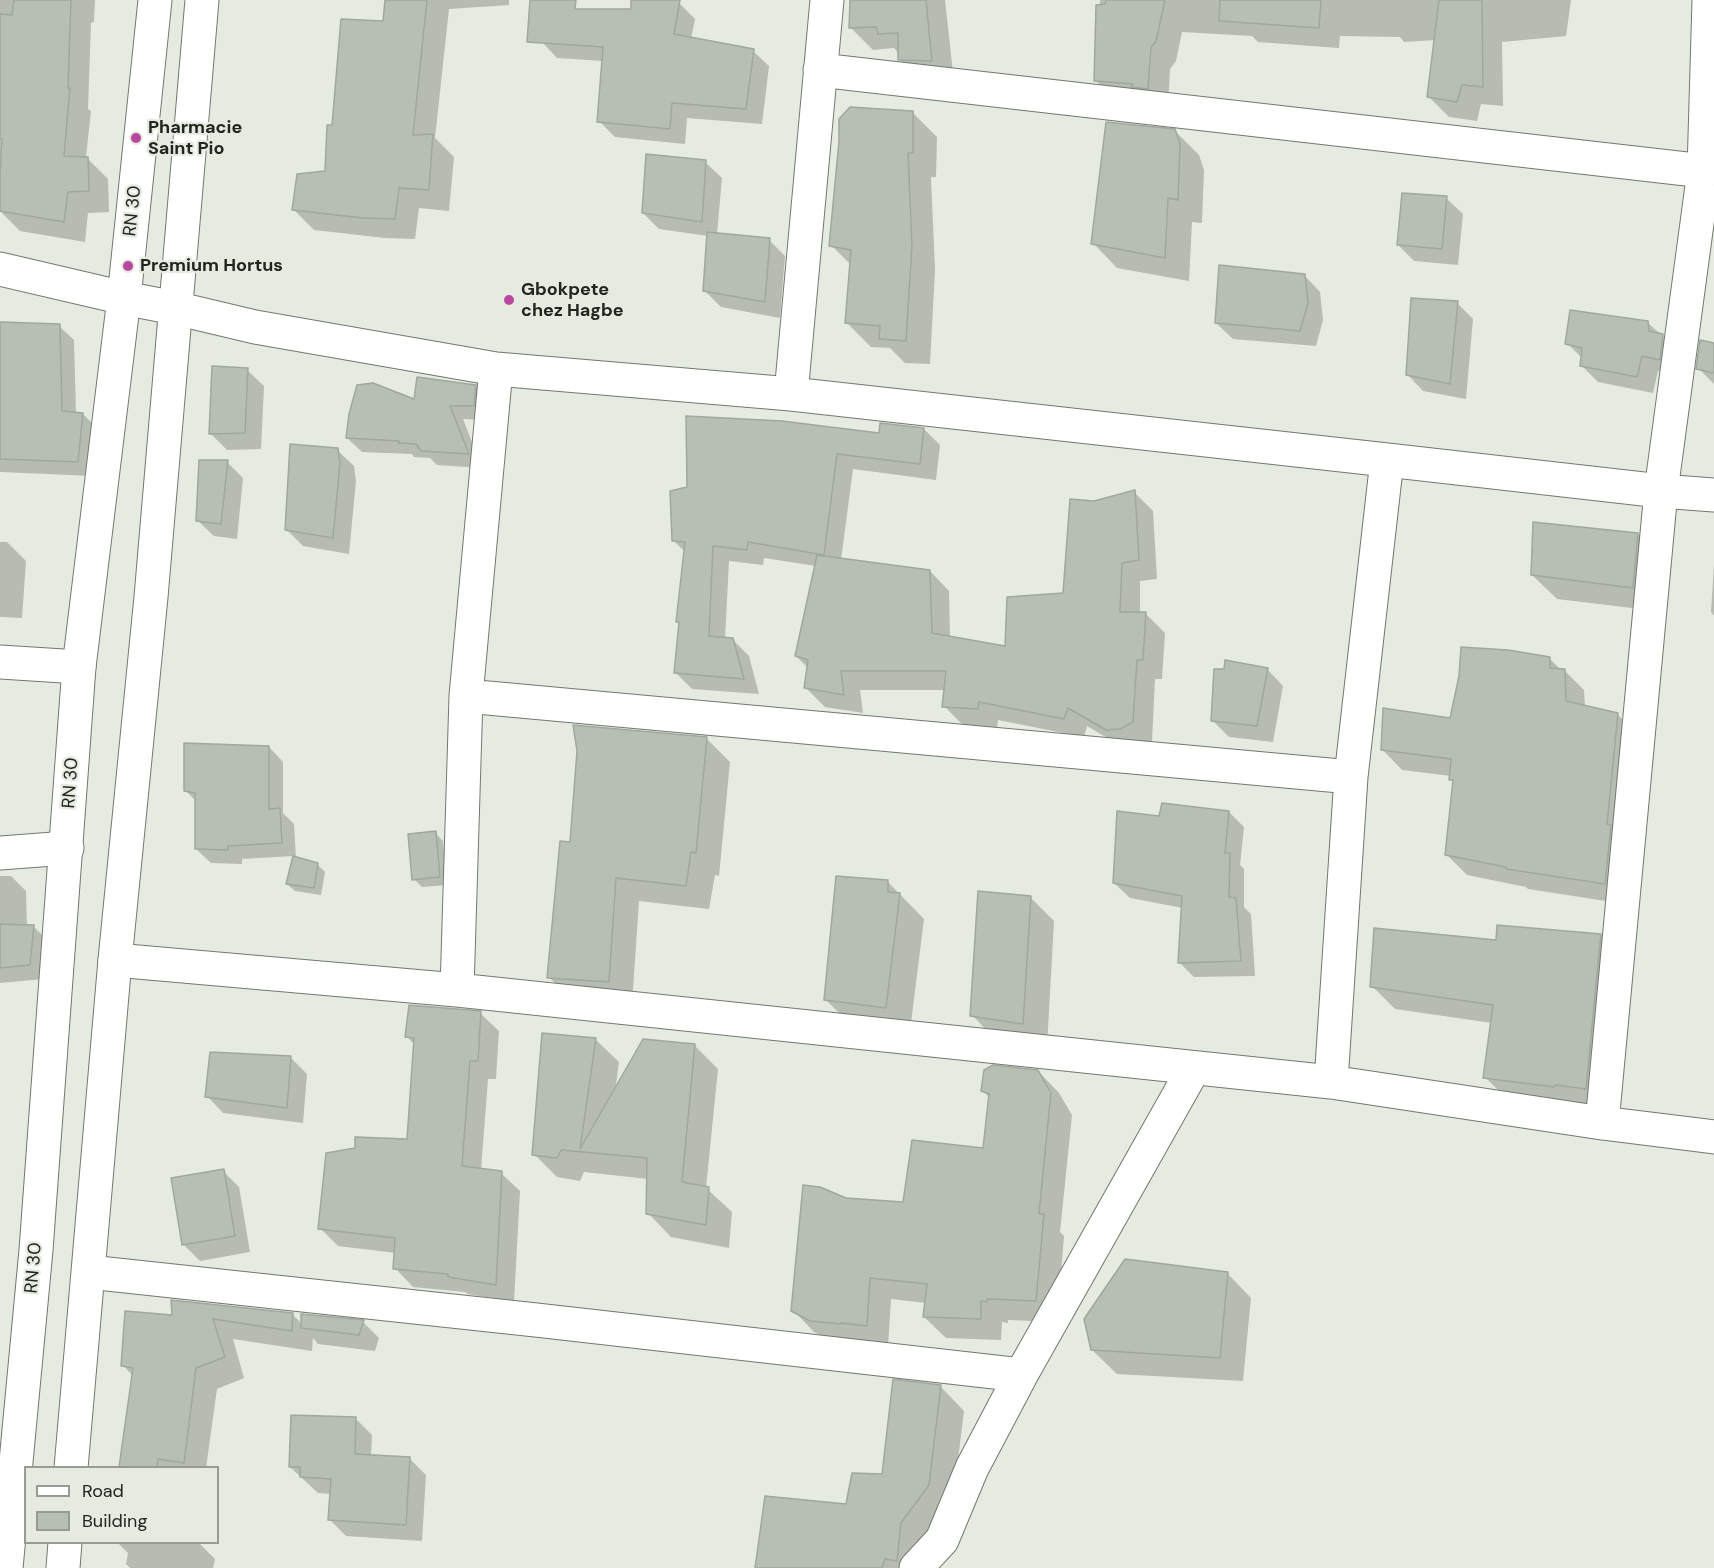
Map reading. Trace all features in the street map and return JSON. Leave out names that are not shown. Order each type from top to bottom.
[{"type":"street","name":"RN 30","points":[[6,1568],[36,1250],[79,667],[124,298],[155,0]]},
{"type":"street","points":[[71,1466],[115,960],[151,597],[202,0]]},
{"type":"street","points":[[791,394],[827,0]]},
{"type":"street","points":[[1602,1124],[1661,491],[1704,171],[1709,0]]},
{"type":"street","points":[[820,70],[1704,171]]},
{"type":"street","points":[[0,269],[255,327],[496,369],[791,394],[1714,495]]},
{"type":"street","points":[[457,990],[466,696],[496,369]]},
{"type":"street","points":[[1331,1082],[1351,777],[1388,460]]},
{"type":"street","points":[[0,662],[79,667]]},
{"type":"street","points":[[466,696],[1351,777]]},
{"type":"street","points":[[0,854],[67,848]]},
{"type":"street","points":[[115,960],[457,990],[1331,1082],[1602,1124],[1714,1137]]},
{"type":"street","points":[[916,1568],[942,1540],[972,1468],[1021,1375],[1194,1068]]},
{"type":"street","points":[[89,1272],[1021,1375]]},
{"type":"street","points":[[63,1568],[65,1544]]},
{"type":"building","points":[[14,0],[71,0],[68,88],[70,88],[64,156],[88,157],[89,191],[68,192],[64,222],[0,211],[2,139],[0,139],[0,14],[12,15]]},
{"type":"building","points":[[385,0],[427,0],[413,135],[433,134],[429,190],[399,188],[395,219],[292,210],[297,174],[325,171],[327,125],[332,125],[341,19],[383,21]]},
{"type":"building","points":[[530,0],[576,0],[575,9],[631,9],[631,0],[680,0],[674,34],[754,49],[746,109],[672,103],[670,129],[597,122],[603,47],[527,42]]},
{"type":"building","points":[[850,0],[926,0],[932,61],[898,60],[898,33],[878,34],[876,27],[849,28]]},
{"type":"building","points":[[1106,0],[1165,0],[1156,41],[1151,48],[1148,89],[1131,87],[1133,84],[1094,81],[1096,5],[1105,4]]},
{"type":"building","points":[[1220,0],[1321,0],[1319,28],[1219,21]]},
{"type":"building","points":[[1439,0],[1482,0],[1483,87],[1462,85],[1457,102],[1427,97]]},
{"type":"building","points":[[850,107],[913,111],[913,153],[908,153],[912,245],[906,341],[879,339],[880,326],[845,323],[851,250],[829,246],[839,119]]},
{"type":"building","points":[[1106,122],[1175,129],[1180,144],[1178,200],[1168,198],[1165,258],[1091,244]]},
{"type":"building","points":[[646,154],[706,160],[702,222],[642,213]]},
{"type":"building","points":[[1402,193],[1447,196],[1442,249],[1397,245]]},
{"type":"building","points":[[707,232],[770,238],[765,302],[703,291]]},
{"type":"building","points":[[1219,265],[1305,274],[1308,303],[1300,331],[1215,323]]},
{"type":"building","points":[[1411,298],[1458,301],[1450,384],[1406,375]]},
{"type":"building","points":[[1570,310],[1648,321],[1649,331],[1663,334],[1660,360],[1642,356],[1637,377],[1580,366],[1582,348],[1565,344]]},
{"type":"building","points":[[0,322],[60,324],[62,411],[83,413],[78,462],[0,459]]},
{"type":"building","points":[[1700,340],[1714,343],[1714,373],[1696,369]]},
{"type":"building","points":[[212,366],[248,368],[245,433],[209,434]]},
{"type":"building","points":[[417,377],[476,385],[474,406],[450,406],[469,454],[421,451],[416,444],[398,443],[399,441],[346,438],[349,414],[357,385],[373,383],[414,399]]},
{"type":"building","points":[[686,416],[782,421],[879,433],[880,423],[924,428],[920,464],[837,454],[824,555],[748,542],[747,550],[713,546],[709,636],[733,638],[744,679],[674,673],[679,622],[676,622],[685,542],[672,541],[670,491],[687,487]]},
{"type":"building","points":[[290,444],[338,448],[340,463],[333,538],[285,530]]},
{"type":"building","points":[[199,460],[228,460],[221,524],[196,521]]},
{"type":"building","points":[[1135,490],[1139,560],[1122,563],[1120,612],[1146,612],[1143,660],[1137,660],[1133,722],[1120,729],[1106,730],[1068,708],[1064,719],[979,702],[978,709],[942,707],[946,671],[841,671],[844,695],[804,688],[808,660],[795,656],[817,555],[930,570],[932,633],[1005,646],[1007,597],[1063,593],[1070,499],[1094,501]]},
{"type":"building","points":[[1533,522],[1638,533],[1633,588],[1531,575]]},
{"type":"building","points":[[1461,647],[1508,650],[1550,657],[1550,668],[1565,669],[1566,701],[1618,713],[1607,824],[1611,825],[1605,884],[1506,869],[1506,867],[1445,855],[1453,780],[1449,780],[1451,759],[1381,750],[1383,708],[1450,718],[1459,676]]},
{"type":"building","points":[[1225,660],[1268,668],[1257,726],[1211,721],[1214,669],[1224,669]]},
{"type":"building","points":[[573,725],[707,737],[696,853],[691,852],[686,886],[616,878],[609,982],[547,978],[560,841],[570,842],[577,751]]},
{"type":"building","points":[[184,743],[269,746],[269,809],[280,808],[282,843],[228,846],[228,850],[195,849],[195,793],[184,791]]},
{"type":"building","points":[[1162,803],[1229,811],[1225,853],[1230,853],[1229,897],[1236,898],[1241,961],[1178,963],[1182,896],[1113,883],[1117,811],[1159,816]]},
{"type":"building","points":[[436,831],[440,877],[412,880],[408,834]]},
{"type":"building","points":[[293,856],[318,863],[314,888],[286,884]]},
{"type":"building","points":[[836,876],[888,880],[888,892],[900,893],[886,1008],[824,1000]]},
{"type":"building","points":[[978,891],[1031,896],[1023,1024],[970,1016]]},
{"type":"building","points":[[0,924],[34,925],[30,965],[0,968]]},
{"type":"building","points":[[1497,925],[1601,934],[1586,1089],[1483,1078],[1493,1005],[1370,987],[1374,928],[1496,940]]},
{"type":"building","points":[[409,1005],[481,1011],[478,1061],[470,1061],[462,1166],[502,1171],[496,1285],[448,1277],[448,1274],[393,1269],[395,1238],[318,1229],[326,1153],[355,1148],[355,1137],[407,1139],[414,1038],[405,1037]]},
{"type":"building","points":[[542,1033],[596,1038],[580,1149],[643,1039],[695,1044],[682,1182],[709,1187],[706,1225],[646,1214],[647,1158],[561,1150],[557,1158],[532,1155]]},
{"type":"building","points":[[210,1052],[291,1056],[287,1108],[205,1097]]},
{"type":"building","points":[[993,1065],[1038,1070],[1051,1093],[1039,1214],[1044,1214],[1036,1301],[987,1299],[987,1302],[981,1301],[981,1319],[923,1317],[927,1284],[870,1278],[867,1326],[810,1321],[791,1311],[803,1185],[820,1187],[846,1198],[903,1202],[912,1140],[983,1148],[989,1094],[981,1091],[984,1070]]},
{"type":"building","points":[[224,1169],[235,1236],[182,1245],[171,1178]]},
{"type":"building","points":[[1125,1259],[1228,1272],[1220,1358],[1091,1350],[1084,1319]]},
{"type":"building","points":[[171,1300],[293,1313],[292,1331],[213,1319],[225,1357],[196,1368],[184,1463],[158,1459],[157,1466],[119,1466],[133,1368],[121,1366],[125,1311],[172,1315]]},
{"type":"building","points":[[301,1314],[364,1320],[359,1335],[301,1328]]},
{"type":"building","points":[[893,1379],[941,1385],[929,1485],[901,1523],[897,1561],[885,1559],[882,1568],[755,1568],[765,1496],[846,1504],[852,1473],[882,1474]]},
{"type":"building","points":[[291,1415],[356,1417],[355,1454],[410,1457],[406,1525],[328,1520],[331,1479],[300,1477],[300,1467],[289,1467]]},
{"type":"place","name":"Pharmacie Saint Pio","points":[[136,138]]},
{"type":"place","name":"Premium Hortus","points":[[128,266]]},
{"type":"place","name":"Gbokpete chez Hagbe","points":[[509,300]]}]
